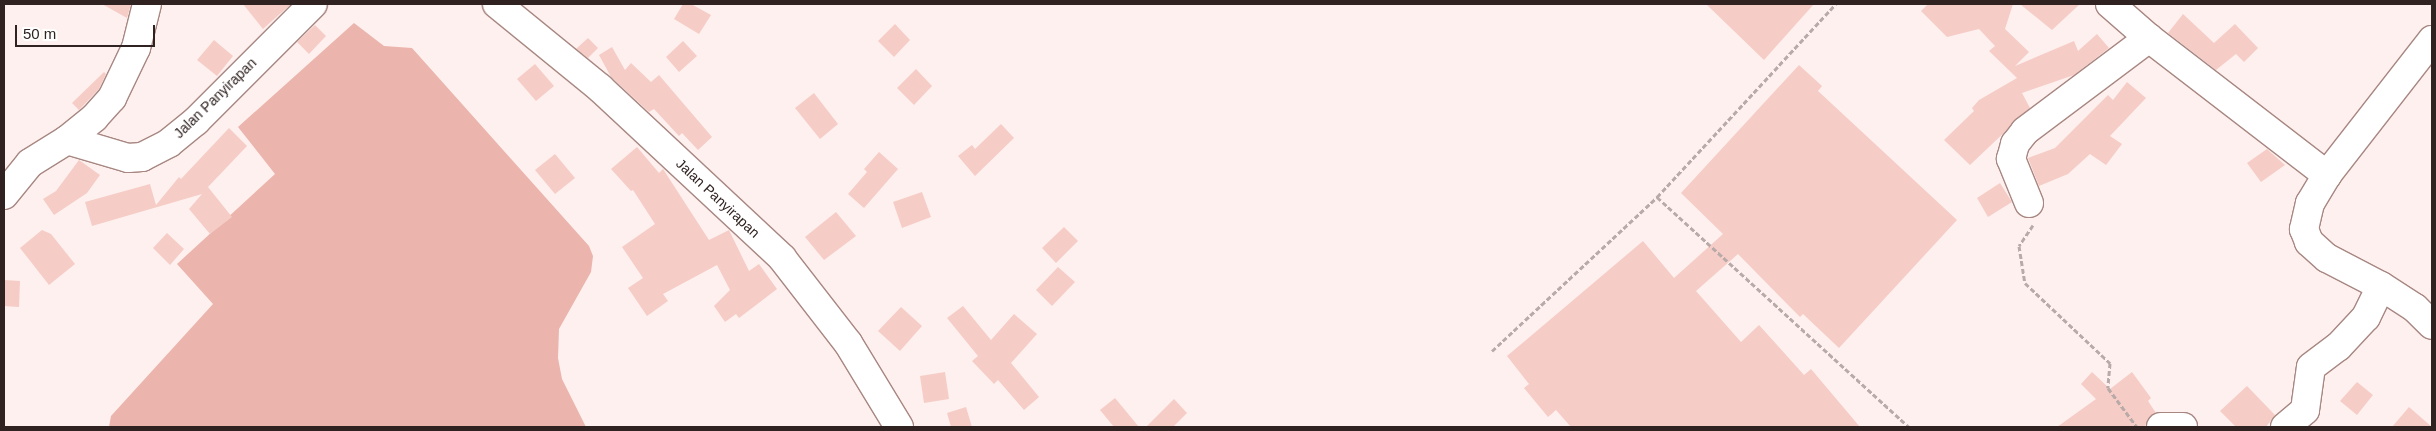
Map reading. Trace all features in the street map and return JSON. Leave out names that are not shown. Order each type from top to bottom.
[{"type":"street","points":[[4,195],[30,163],[66,140],[94,118],[112,98],[136,48],[147,4]]},
{"type":"street","name":"Jalan Panyirapan","points":[[66,140],[128,158],[149,154],[196,121],[314,4]]},
{"type":"street","name":"Jalan Panyirapan","points":[[497,4],[600,88],[782,258],[848,343],[898,427]]},
{"type":"street","points":[[2110,4],[2149,38],[2326,176]]},
{"type":"street","points":[[2029,203],[2011,159],[2015,144],[2026,132],[2149,38]]},
{"type":"street","points":[[2432,40],[2326,176],[2310,203],[2304,229],[2309,242],[2327,258],[2380,286],[2415,308],[2432,325]]},
{"type":"street","points":[[2285,427],[2305,410],[2310,367],[2338,347],[2366,317],[2380,286]]},
{"type":"street","points":[[2161,427],[2183,427]]},
{"type":"path","points":[[1492,351],[1657,196],[1836,4]]},
{"type":"path","points":[[1657,196],[1909,427]]},
{"type":"path","points":[[2029,203],[2035,223],[2019,246],[2025,283],[2110,363],[2108,388],[2137,427]]},
{"type":"shaded area","points":[[354,23],[384,46],[412,48],[589,246],[593,256],[591,272],[559,329],[558,358],[562,379],[586,427],[109,427],[111,416],[213,304],[177,264],[275,174],[238,127]]},
{"type":"building","points":[[102,4],[131,4],[127,18]]},
{"type":"building","points":[[243,4],[291,4],[263,29]]},
{"type":"building","points":[[683,4],[691,4],[711,15],[699,34],[674,19]]},
{"type":"building","points":[[1706,4],[1814,4],[1764,60]]},
{"type":"building","points":[[1928,4],[2013,4],[2005,29],[2029,52],[2015,66],[2074,41],[2078,51],[2097,34],[2109,48],[2074,75],[2022,93],[2030,108],[1970,165],[1944,140],[1974,111],[1972,108],[1979,100],[2017,78],[1989,51],[1995,46],[1979,29],[1947,37],[1921,11]]},
{"type":"building","points":[[2020,4],[2080,4],[2052,30]]},
{"type":"building","points":[[2183,14],[2214,43],[2235,24],[2258,48],[2244,62],[2236,54],[2216,70],[2168,33]]},
{"type":"building","points":[[895,24],[910,40],[894,57],[878,41]]},
{"type":"building","points":[[315,25],[326,36],[309,54],[297,42]]},
{"type":"building","points":[[588,38],[598,48],[588,58],[576,49]]},
{"type":"building","points":[[214,40],[233,56],[217,76],[197,60]]},
{"type":"building","points":[[683,41],[697,56],[679,72],[666,57]]},
{"type":"building","points":[[612,47],[625,70],[631,63],[651,82],[659,75],[712,137],[698,150],[682,133],[679,136],[654,109],[649,112],[611,77],[599,55]]},
{"type":"building","points":[[535,64],[554,86],[536,101],[517,79]]},
{"type":"building","points":[[1799,65],[1822,86],[1818,91],[1957,220],[1839,348],[1803,314],[1800,317],[1738,254],[1696,291],[1741,342],[1759,325],[1804,375],[1811,369],[1860,427],[1571,427],[1556,410],[1548,417],[1524,388],[1529,384],[1507,356],[1643,241],[1674,278],[1723,234],[1681,193]]},
{"type":"building","points":[[916,69],[932,86],[914,105],[897,88]]},
{"type":"building","points":[[104,72],[106,74],[99,89],[79,110],[72,103]]},
{"type":"building","points":[[2127,82],[2146,98],[2110,136],[2122,144],[2106,165],[2090,154],[2068,174],[2039,186],[2028,158],[2055,148],[2108,95],[2113,100]]},
{"type":"building","points":[[814,93],[838,124],[820,139],[795,108]]},
{"type":"building","points":[[1001,124],[1014,138],[975,176],[958,156],[972,145],[975,149]]},
{"type":"building","points":[[229,128],[247,146],[208,187],[232,217],[210,234],[189,209],[202,194],[92,226],[85,202],[150,184],[156,205],[179,177],[181,179]]},
{"type":"building","points":[[637,147],[659,173],[663,169],[709,240],[729,230],[749,271],[759,264],[777,289],[739,318],[736,314],[725,322],[714,306],[730,290],[717,265],[663,294],[668,301],[647,316],[628,288],[643,278],[622,247],[655,224],[633,190],[631,191],[611,169]]},
{"type":"building","points":[[2267,149],[2285,165],[2261,182],[2247,163]]},
{"type":"building","points":[[879,152],[898,169],[864,208],[848,194],[867,172],[864,169]]},
{"type":"building","points":[[555,154],[575,178],[555,194],[535,170]]},
{"type":"building","points":[[79,160],[100,175],[87,193],[54,215],[43,199],[56,191]]},
{"type":"building","points":[[2000,183],[2012,202],[1988,217],[1977,198]]},
{"type":"building","points":[[922,192],[931,217],[902,228],[893,202]]},
{"type":"building","points":[[836,212],[856,236],[824,260],[805,237]]},
{"type":"building","points":[[1064,227],[1078,241],[1056,263],[1042,248]]},
{"type":"building","points":[[42,230],[51,234],[75,264],[49,285],[20,248]]},
{"type":"building","points":[[167,233],[184,249],[170,265],[153,248]]},
{"type":"building","points":[[1058,267],[1075,282],[1052,306],[1036,290]]},
{"type":"building","points":[[4,280],[20,281],[19,307],[4,306]]},
{"type":"building","points":[[963,306],[991,340],[1014,314],[1037,334],[1011,363],[1039,397],[1024,410],[998,380],[994,384],[972,361],[978,356],[947,318]]},
{"type":"building","points":[[901,307],[922,326],[900,351],[878,331]]},
{"type":"building","points":[[945,372],[949,399],[924,403],[920,376]]},
{"type":"building","points":[[2092,372],[2110,389],[2132,372],[2151,398],[2148,401],[2156,413],[2148,419],[2145,427],[2057,427],[2096,399],[2081,384]]},
{"type":"building","points":[[2357,382],[2373,395],[2357,415],[2340,401]]},
{"type":"building","points":[[2247,386],[2275,415],[2266,427],[2236,427],[2220,411]]},
{"type":"building","points":[[1115,398],[1139,427],[1114,427],[1100,410]]},
{"type":"building","points":[[1174,399],[1187,413],[1173,427],[1146,427]]},
{"type":"building","points":[[966,407],[972,427],[951,427],[947,413]]},
{"type":"building","points":[[2409,407],[2432,427],[2392,427]]}]
